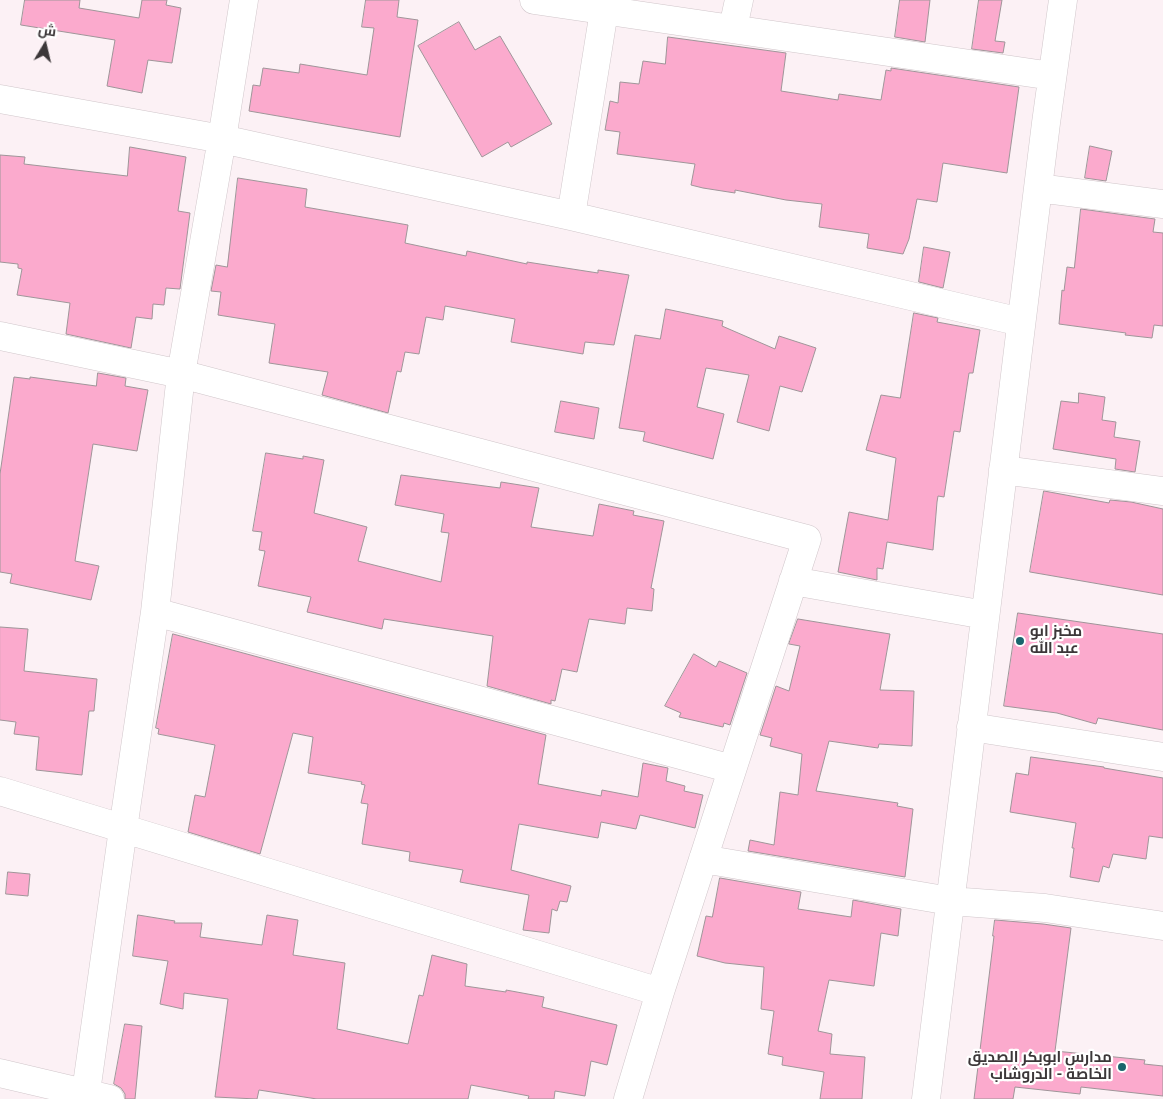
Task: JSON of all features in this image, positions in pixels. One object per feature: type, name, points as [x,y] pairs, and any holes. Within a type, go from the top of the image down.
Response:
[{"type":"street","points":[[0,1072],[94,1097],[123,829],[155,612],[181,374],[244,0]]},
{"type":"street","points":[[534,0],[1052,76]]},
{"type":"street","points":[[733,28],[739,0]]},
{"type":"street","points":[[926,1099],[1038,188],[1063,0]]},
{"type":"street","points":[[571,216],[604,11]]},
{"type":"street","points":[[0,99],[222,139],[571,216],[1022,322]]},
{"type":"street","points":[[1038,188],[1163,204]]},
{"type":"street","points":[[0,336],[181,374],[808,538],[660,992],[628,1099]]},
{"type":"street","points":[[1003,470],[1163,491]]},
{"type":"street","points":[[794,581],[985,615]]},
{"type":"street","points":[[155,612],[732,769]]},
{"type":"street","points":[[972,727],[1163,757]]},
{"type":"street","points":[[0,791],[660,992]]},
{"type":"street","points":[[703,859],[950,901],[1045,908],[1163,926]]},
{"type":"building","points":[[25,0],[80,0],[79,8],[139,18],[142,0],[167,0],[166,5],[181,8],[172,63],[148,60],[142,93],[107,86],[115,40],[21,25]]},
{"type":"building","points":[[366,0],[399,0],[397,17],[418,20],[400,137],[249,111],[253,85],[260,86],[263,68],[299,73],[300,64],[367,75],[374,28],[362,27]]},
{"type":"building","points":[[900,0],[930,0],[925,42],[895,37]]},
{"type":"building","points":[[979,0],[1002,0],[995,41],[1005,42],[1003,53],[972,49]]},
{"type":"building","points":[[459,22],[475,50],[500,36],[552,124],[511,147],[508,142],[482,157],[418,46]]},
{"type":"building","points":[[668,37],[786,53],[781,91],[838,100],[839,94],[881,100],[886,70],[891,71],[891,68],[1019,87],[1007,173],[943,163],[937,202],[917,199],[909,239],[903,254],[867,248],[869,234],[819,227],[822,204],[786,200],[735,190],[735,193],[691,185],[695,164],[617,154],[620,132],[605,130],[610,101],[618,103],[620,82],[639,84],[643,61],[665,64]]},
{"type":"building","points":[[1090,146],[1112,151],[1106,181],[1085,178]]},
{"type":"building","points":[[130,147],[186,157],[178,211],[190,213],[180,289],[166,288],[164,305],[153,304],[152,319],[136,317],[131,348],[66,334],[70,303],[17,295],[22,269],[18,268],[18,264],[0,262],[0,155],[25,157],[24,164],[127,176]]},
{"type":"building","points":[[238,178],[307,189],[305,207],[408,225],[405,243],[466,256],[467,251],[527,264],[527,262],[598,273],[598,270],[629,275],[614,345],[585,342],[583,354],[511,342],[515,319],[445,306],[443,320],[426,317],[419,354],[405,352],[401,372],[397,371],[388,413],[322,395],[328,372],[269,363],[275,324],[218,315],[221,292],[211,291],[216,265],[227,267]]},
{"type":"building","points":[[1081,209],[1155,219],[1153,232],[1163,233],[1163,326],[1154,325],[1152,338],[1059,324],[1062,290],[1064,291],[1067,267],[1074,268]]},
{"type":"building","points":[[924,247],[950,252],[943,288],[919,282]]},
{"type":"building","points":[[666,309],[723,321],[722,326],[775,349],[779,336],[816,348],[802,392],[780,386],[769,431],[737,422],[749,375],[706,368],[697,407],[724,414],[713,459],[643,441],[645,432],[619,428],[635,335],[660,339]]},
{"type":"building","points":[[914,313],[938,318],[937,322],[980,330],[973,373],[969,373],[960,432],[954,431],[944,497],[938,496],[933,550],[887,542],[883,569],[877,568],[877,580],[838,572],[849,512],[888,520],[896,458],[866,450],[881,395],[900,398]]},
{"type":"building","points":[[98,373],[126,378],[125,386],[148,390],[137,451],[93,444],[75,561],[99,566],[91,600],[10,583],[12,574],[0,572],[0,474],[14,377],[30,379],[30,377],[96,386]]},
{"type":"building","points":[[1079,393],[1105,397],[1102,420],[1116,422],[1114,437],[1140,441],[1135,472],[1115,469],[1116,459],[1053,449],[1061,401],[1078,403]]},
{"type":"building","points":[[561,401],[599,408],[594,439],[555,432]]},
{"type":"building","points":[[266,453],[303,459],[303,456],[324,460],[314,513],[367,527],[358,561],[441,582],[449,533],[441,532],[444,514],[395,505],[401,475],[500,488],[501,482],[539,488],[531,527],[593,536],[599,504],[634,511],[633,515],[664,521],[651,588],[654,589],[652,611],[627,608],[625,624],[589,619],[577,672],[562,669],[555,701],[551,700],[551,704],[487,686],[493,636],[384,619],[382,629],[307,612],[311,597],[258,586],[265,551],[259,550],[262,532],[253,531]]},
{"type":"building","points":[[1044,491],[1109,503],[1110,500],[1131,502],[1163,509],[1163,595],[1030,572]]},
{"type":"building","points":[[1018,613],[1163,634],[1163,730],[1098,718],[1096,724],[1057,713],[1004,706]]},
{"type":"building","points":[[798,619],[890,634],[880,690],[914,691],[912,746],[879,744],[878,748],[829,741],[816,791],[898,803],[897,806],[913,809],[905,877],[748,851],[750,840],[774,845],[780,792],[798,795],[802,754],[770,746],[772,738],[760,735],[776,686],[789,691],[800,646],[789,644]]},
{"type":"building","points":[[0,627],[28,629],[24,671],[97,679],[94,711],[89,711],[82,775],[36,770],[39,737],[14,734],[16,722],[0,720]]},
{"type":"building","points":[[173,634],[546,735],[538,784],[601,796],[602,790],[638,797],[643,763],[668,768],[666,781],[685,786],[684,791],[703,795],[695,828],[640,815],[636,829],[601,822],[598,838],[519,824],[511,870],[571,886],[567,902],[560,901],[557,911],[552,909],[549,933],[523,930],[529,895],[460,882],[463,870],[409,861],[410,852],[362,844],[368,804],[361,803],[365,785],[361,784],[362,782],[308,773],[313,737],[293,733],[260,854],[188,832],[195,795],[205,797],[215,745],[158,734],[159,729],[156,728]]},
{"type":"building","points":[[694,654],[716,667],[719,661],[747,673],[730,725],[724,723],[723,727],[679,717],[681,713],[665,706]]},
{"type":"building","points":[[1031,757],[1104,767],[1163,778],[1163,838],[1149,836],[1146,859],[1113,854],[1109,868],[1103,866],[1099,882],[1070,877],[1076,823],[1010,812],[1016,773],[1028,775]]},
{"type":"building","points":[[8,872],[30,874],[28,896],[6,894]]},
{"type":"building","points":[[720,878],[801,892],[798,909],[851,917],[853,900],[901,909],[898,936],[881,933],[874,986],[829,980],[818,1031],[832,1034],[830,1054],[865,1057],[862,1099],[820,1099],[824,1072],[782,1065],[783,1057],[768,1054],[774,1011],[761,1009],[764,967],[725,963],[697,956],[706,916],[712,917]]},
{"type":"building","points":[[138,915],[175,921],[174,923],[202,923],[200,937],[262,945],[267,915],[298,920],[293,955],[345,963],[337,1029],[408,1044],[419,995],[423,996],[432,955],[467,964],[465,986],[506,992],[506,990],[544,997],[542,1007],[617,1025],[607,1065],[591,1061],[585,1096],[555,1091],[554,1099],[528,1099],[529,1096],[471,1085],[468,1099],[317,1099],[259,1090],[257,1099],[215,1097],[228,999],[184,993],[183,1009],[160,1004],[168,961],[133,956]]},
{"type":"building","points":[[995,920],[1071,928],[1055,1051],[1145,1060],[1144,1064],[1163,1066],[1163,1096],[1081,1087],[1080,1094],[1015,1087],[1013,1099],[974,1099]]},
{"type":"building","points":[[125,1024],[142,1026],[135,1099],[125,1099],[125,1094],[121,1088],[114,1084]]},
{"type":"place","name":"مخبز ابو عبد الله","points":[[1020,641]]},
{"type":"place","name":"مدارس ابوبكر الصديق الخاصة - الدروشاب","points":[[1122,1067]]}]
